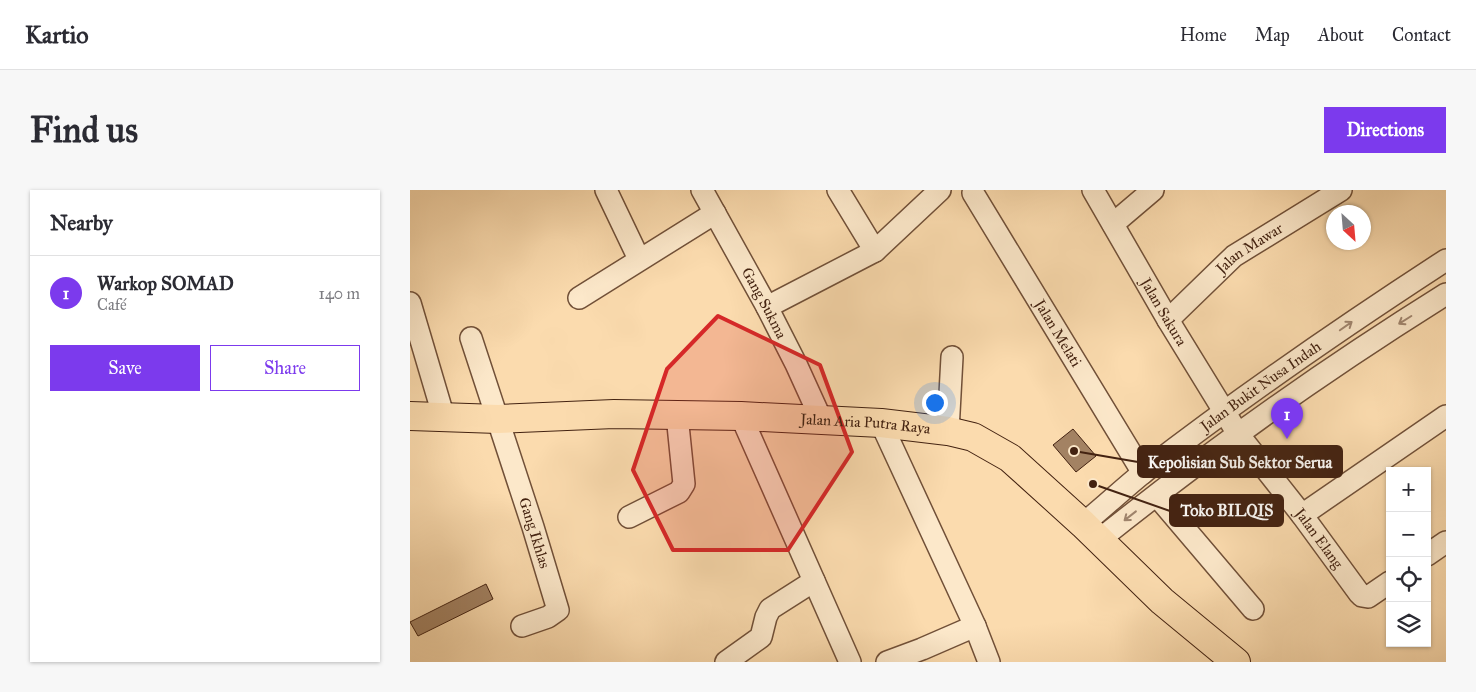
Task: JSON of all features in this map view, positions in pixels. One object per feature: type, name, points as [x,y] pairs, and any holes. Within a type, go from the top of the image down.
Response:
[{"type":"main road","name":"Jalan Aria Putra Raya","points":[[410,416],[498,419],[614,414],[741,416],[881,423],[948,431],[973,437],[1010,458],[1091,532],[1162,601],[1236,662]]},
{"type":"street","points":[[606,190],[639,259]]},
{"type":"street","name":"Gang Sukma","points":[[702,190],[768,307],[821,419]]},
{"type":"street","points":[[838,190],[875,251]]},
{"type":"street","points":[[768,307],[875,251],[940,190]]},
{"type":"street","name":"Jalan Sakura","points":[[1092,190],[1114,224],[1168,320],[1238,434]]},
{"type":"street","points":[[1114,224],[1153,190]]},
{"type":"street","name":"Jalan Melati","points":[[972,193],[1143,473]]},
{"type":"street","name":"Jalan Mawar","points":[[1168,320],[1234,256],[1331,193]]},
{"type":"street","points":[[579,298],[639,259],[715,214]]},
{"type":"street","name":"Jalan Bukit Nusa Indah","points":[[1091,532],[1143,473],[1364,313],[1446,260]]},
{"type":"street","name":"Jalan Bukit Nusa Indah","points":[[1091,532],[1157,496],[1238,434],[1366,344],[1446,294]]},
{"type":"street","points":[[410,303],[444,418]]},
{"type":"street","points":[[471,338],[498,419]]},
{"type":"street","points":[[948,431],[952,357]]},
{"type":"street","points":[[629,517],[679,492],[684,484],[678,415]]},
{"type":"street","points":[[741,416],[850,662]]},
{"type":"street","points":[[1302,515],[1446,416]]},
{"type":"street","name":"Gang Ikhlas","points":[[498,419],[558,610],[548,617],[522,626]]},
{"type":"street","points":[[881,423],[989,662]]},
{"type":"street","name":"Jalan Elang","points":[[1238,434],[1302,515],[1362,596],[1368,597],[1386,585]]},
{"type":"street","points":[[1157,496],[1253,609]]},
{"type":"street","points":[[1431,552],[1446,542]]},
{"type":"street","points":[[726,662],[761,637],[770,609],[814,580]]},
{"type":"street","points":[[887,662],[924,656],[974,626]]},
{"type":"highlighted area","points":[[718,316],[820,365],[852,452],[788,550],[673,550],[633,470],[667,369]]},
{"type":"building","points":[[1073,429],[1096,456],[1076,472],[1053,445]]},
{"type":"building","points":[[486,584],[493,599],[418,636],[410,622]]},
{"type":"place","name":"Warkop SOMAD","points":[[1287,439]]},
{"type":"place","name":"Kepolisian Sub Sektor Serua","points":[[1074,451]]},
{"type":"place","name":"Toko BILQIS","points":[[1093,484]]}]
